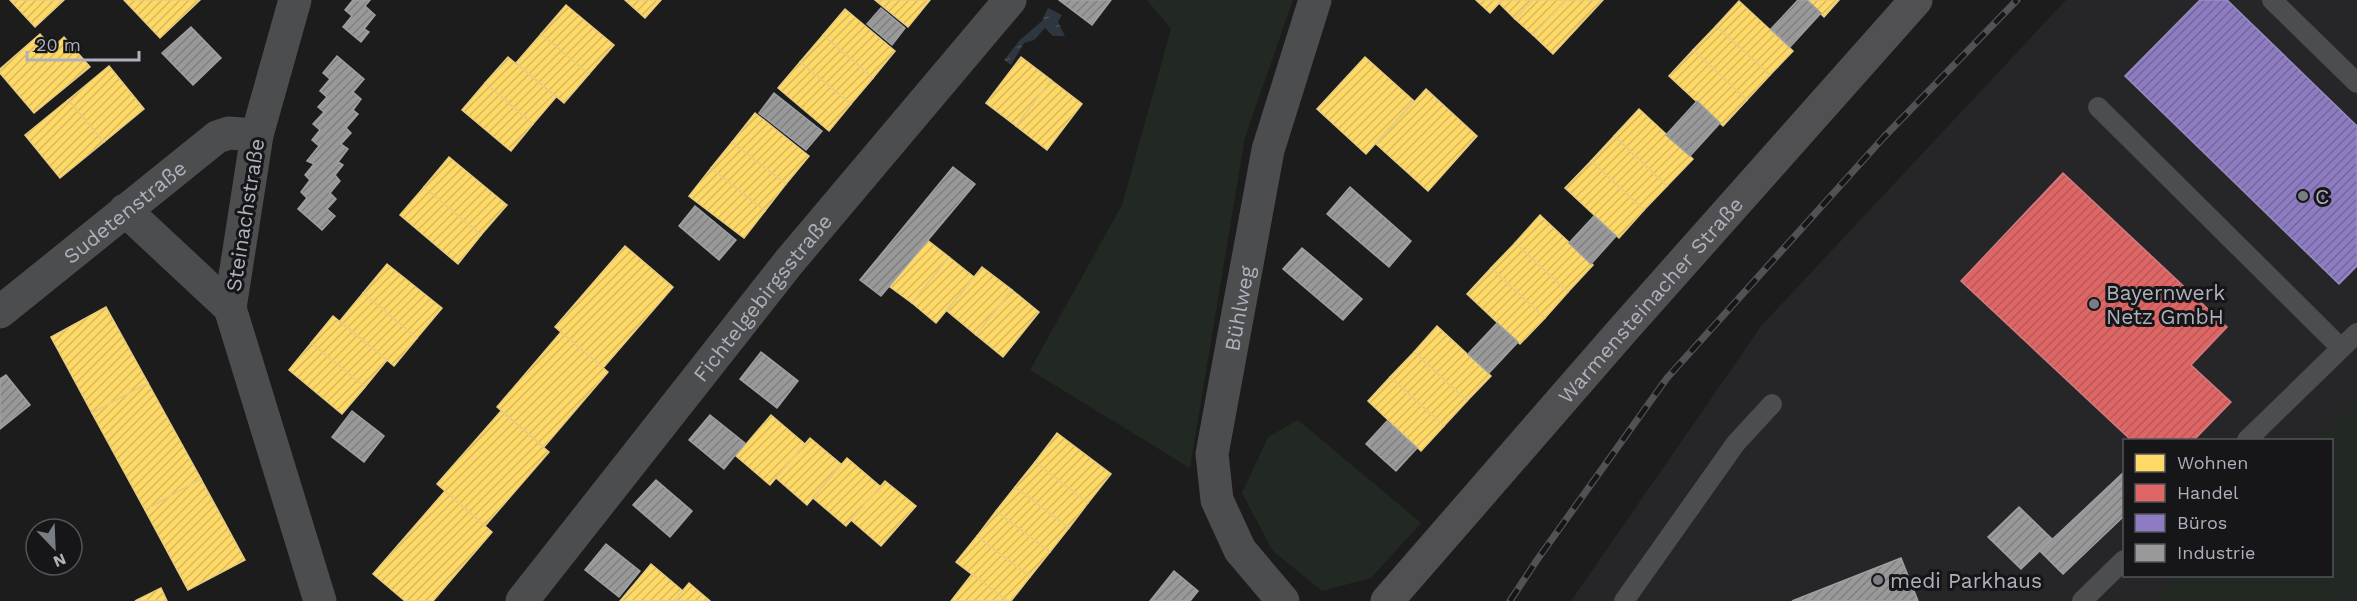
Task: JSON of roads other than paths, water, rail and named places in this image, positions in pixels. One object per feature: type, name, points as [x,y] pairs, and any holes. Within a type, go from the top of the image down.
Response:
[{"type":"street","name":"Steinachstraße","points":[[295,0],[257,135],[230,308],[320,601]]},
{"type":"street","name":"Fichtelgebirgsstraße","points":[[522,601],[789,262],[1010,0]]},
{"type":"street","name":"Bühlweg","points":[[1284,601],[1240,550],[1217,500],[1212,454],[1268,150],[1315,0]]},
{"type":"street","name":"Warmensteinacher Straße","points":[[1387,601],[1621,332],[1916,0]]},
{"type":"street","name":"Sudetenstraße","points":[[0,312],[217,137],[229,133],[257,135]]},
{"type":"street","points":[[125,210],[230,308]]},
{"type":"lane","points":[[2272,0],[2357,83]]},
{"type":"lane","points":[[2098,107],[2341,348]]},
{"type":"lane","points":[[2249,439],[2357,333]]},
{"type":"lane","points":[[1624,601],[1736,443],[1772,404]]},
{"type":"lane","points":[[2082,601],[2123,561]]},
{"type":"water","points":[[1048,8],[1062,15],[1058,22],[1065,36],[1053,36],[1045,28],[1034,40],[1024,43],[1011,65],[1004,60],[1020,40],[1042,21]]},
{"type":"railway","points":[[1510,601],[1667,378],[1884,137],[2017,0]]},
{"type":"place","name":"C","points":[[2303,196]]},
{"type":"place","name":"Bayernwerk Netz GmbH","points":[[2094,304]]},
{"type":"place","name":"medi Parkhaus","points":[[1878,580]]}]
